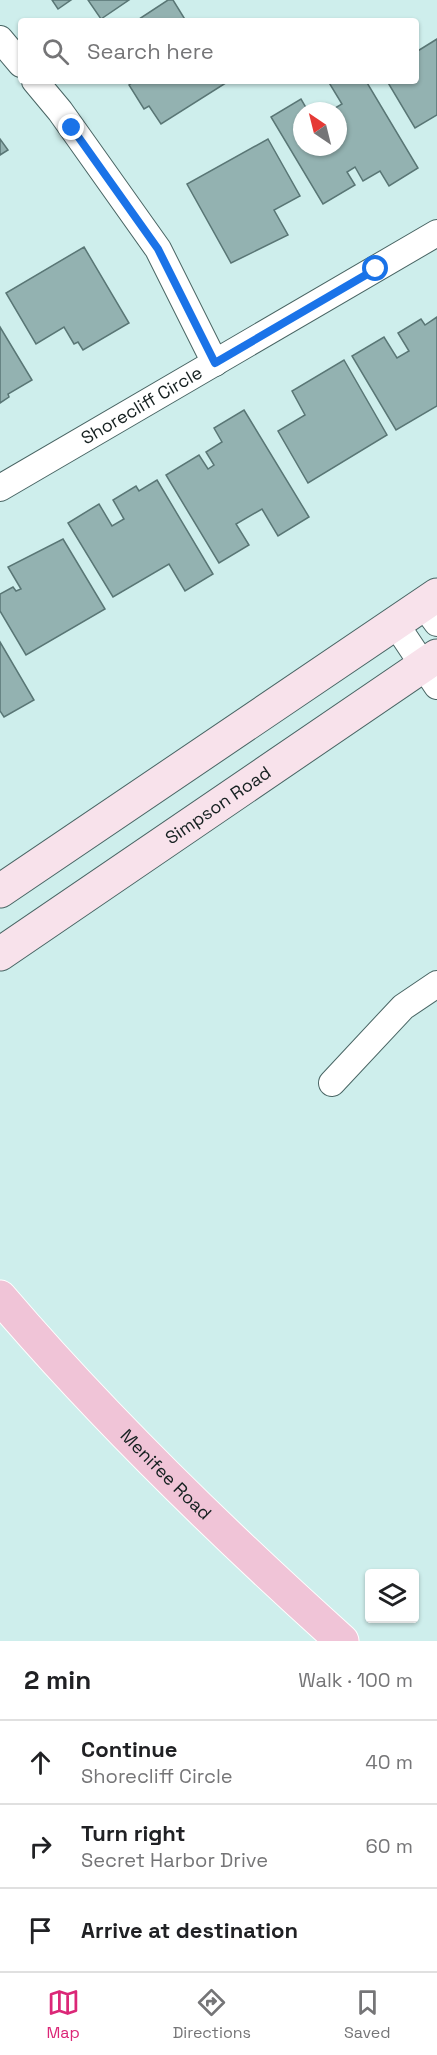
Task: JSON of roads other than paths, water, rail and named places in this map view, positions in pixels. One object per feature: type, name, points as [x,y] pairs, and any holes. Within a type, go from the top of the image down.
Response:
[{"type":"main road","points":[[0,891],[395,623],[432,607]]},
{"type":"main road","name":"Simpson Road","points":[[0,954],[432,669]]},
{"type":"main road","name":"Menifee Road","points":[[0,1297],[50,1356],[184,1492],[260,1567],[342,1641]]},
{"type":"street","points":[[0,39],[18,60]]},
{"type":"street","points":[[38,84],[60,111],[158,249],[215,363]]},
{"type":"street","name":"Shorecliff Circle","points":[[0,488],[437,233]]},
{"type":"street","points":[[395,623],[432,669]]},
{"type":"street","points":[[332,1083],[404,1007],[437,984]]}]
